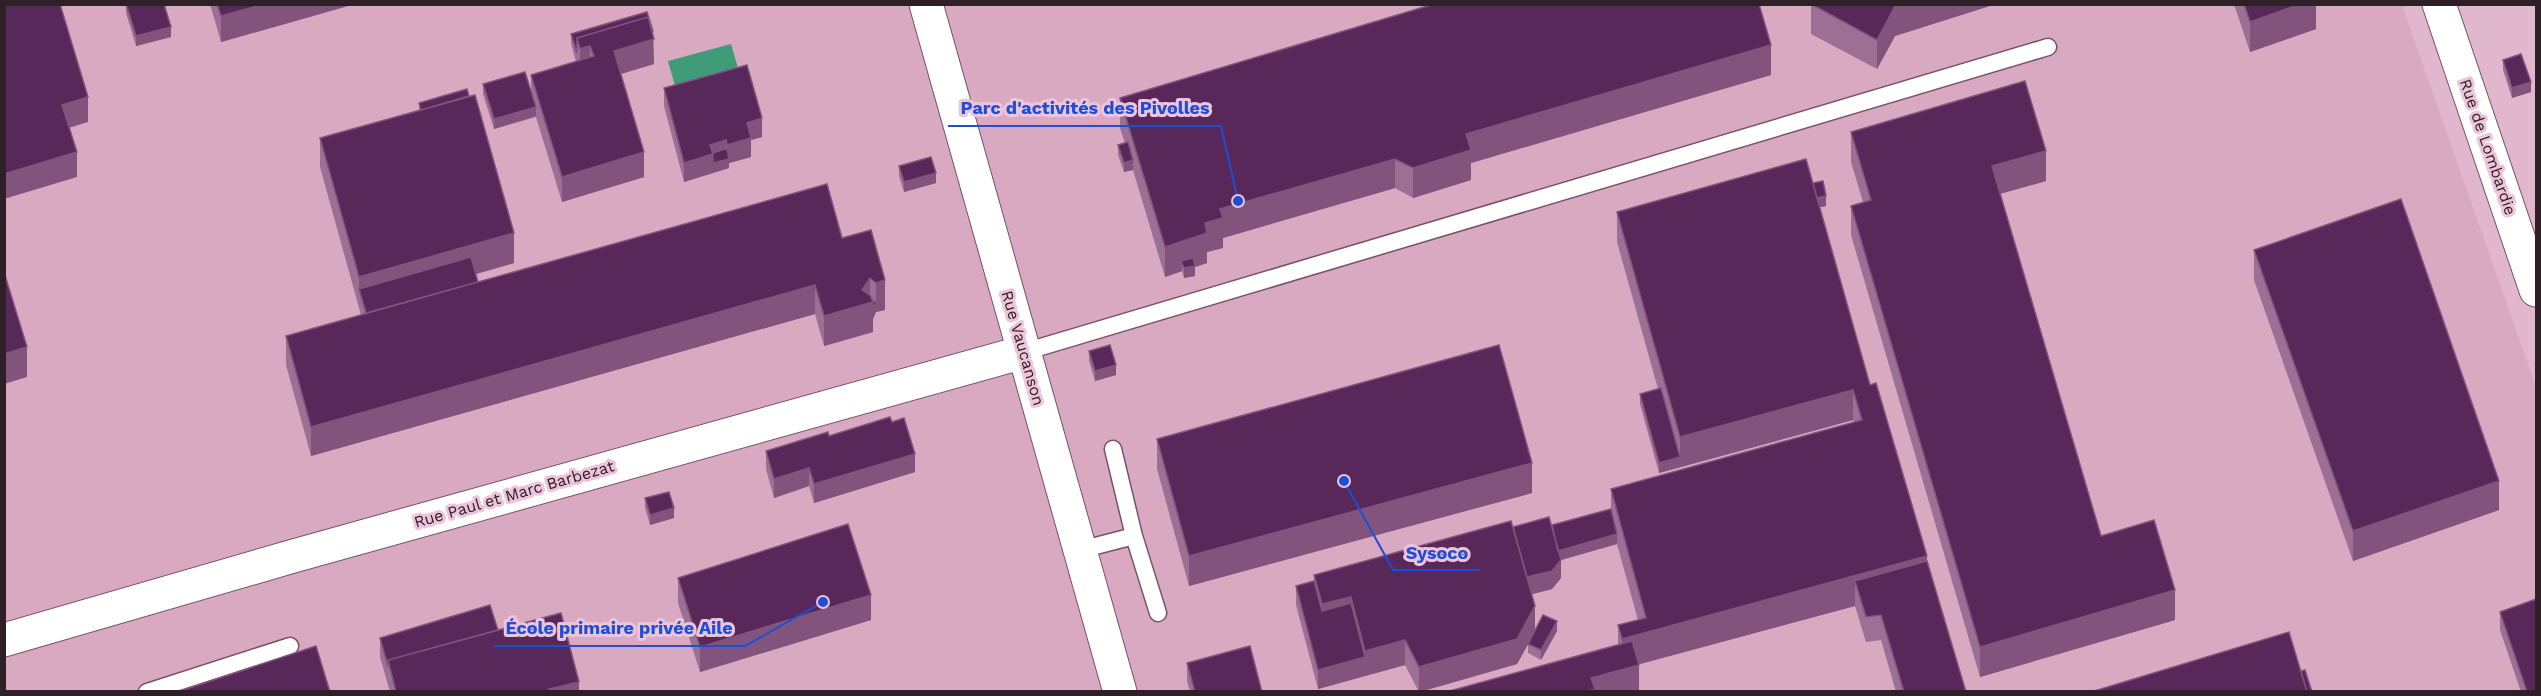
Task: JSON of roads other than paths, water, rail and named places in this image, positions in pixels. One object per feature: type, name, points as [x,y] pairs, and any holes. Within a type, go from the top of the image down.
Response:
[{"type":"street","name":"Rue Vaucanson","points":[[926,4],[1120,692]]},
{"type":"street","name":"Rue de Lombardie","points":[[2439,4],[2536,290]]},
{"type":"street","name":"Rue Paul et Marc Barbezat","points":[[4,640],[290,556],[1024,352]]},
{"type":"lane","points":[[1024,352],[2048,47]]},
{"type":"lane","points":[[1113,449],[1134,536],[1158,613]]},
{"type":"lane","points":[[1080,550],[1134,536]]},
{"type":"lane","points":[[147,692],[290,646]]},
{"type":"place","name":"Parc d'activités des Pivolles","points":[[1238,201]]},
{"type":"place","name":"Sysoco","points":[[1344,481]]},
{"type":"place","name":"École primaire privée Aile","points":[[823,602]]}]
